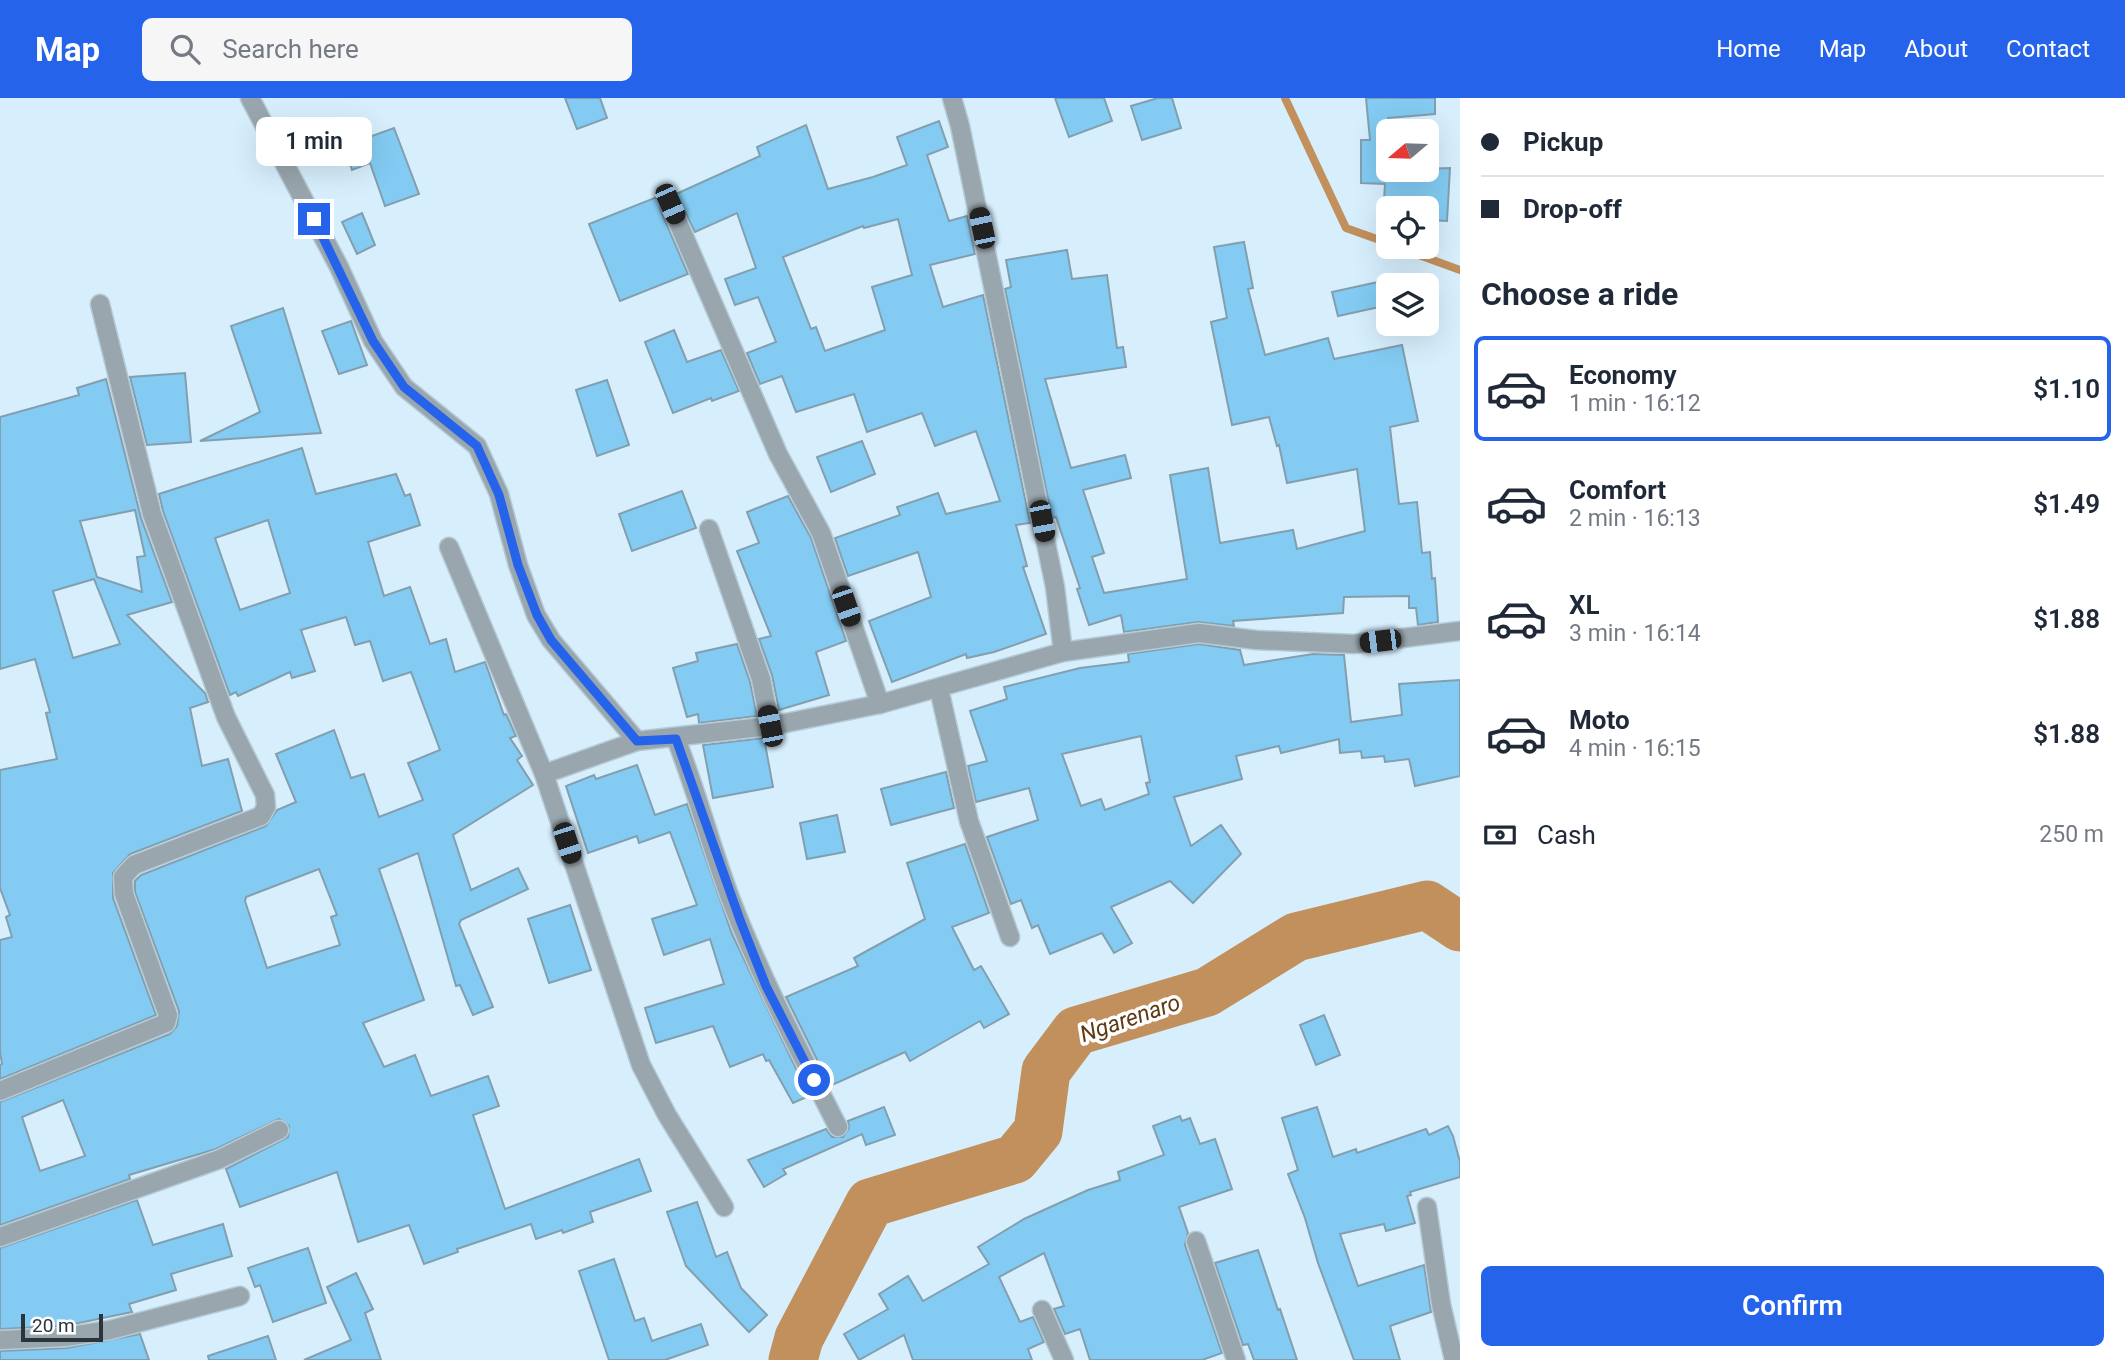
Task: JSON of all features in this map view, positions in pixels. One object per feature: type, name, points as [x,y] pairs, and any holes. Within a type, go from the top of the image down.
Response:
[{"type":"street","points":[[250,98],[381,353],[404,387],[477,446],[499,495],[518,565],[537,615],[551,640],[637,741]]},
{"type":"street","points":[[951,98],[963,139],[1055,587],[1063,652]]},
{"type":"street","points":[[670,204],[778,454],[821,533],[880,704]]},
{"type":"street","points":[[0,1091],[166,1023],[168,1015],[124,894],[123,877],[134,865],[261,816],[266,807],[265,795],[226,717],[152,514],[100,304]]},
{"type":"street","points":[[709,529],[761,679],[770,726]]},
{"type":"street","points":[[449,547],[544,774],[641,1065],[667,1115],[724,1207]]},
{"type":"street","points":[[544,774],[637,741],[676,739],[770,726],[880,704],[1063,652],[1199,633],[1256,640],[1354,645],[1460,631]]},
{"type":"street","points":[[939,689],[969,821],[1010,937]]},
{"type":"street","points":[[676,739],[731,899],[766,986],[838,1127]]},
{"type":"street","points":[[0,1237],[220,1159],[279,1130]]},
{"type":"street","points":[[1427,1208],[1441,1304],[1454,1360]]},
{"type":"street","points":[[1196,1241],[1236,1360]]},
{"type":"street","points":[[0,1340],[65,1337],[110,1330],[240,1296]]},
{"type":"street","points":[[1042,1310],[1064,1360]]},
{"type":"building","points":[[565,98],[600,98],[607,118],[577,129]]},
{"type":"building","points":[[1055,98],[1104,98],[1112,121],[1069,137]]},
{"type":"building","points":[[1158,98],[1172,98],[1181,128],[1142,140],[1131,106]]},
{"type":"building","points":[[1366,98],[1435,98],[1435,114],[1376,119],[1376,182],[1439,182],[1439,168],[1450,168],[1447,221],[1439,221],[1439,196],[1384,196],[1385,184],[1361,183],[1361,140],[1370,140]]},
{"type":"building","points":[[939,121],[948,147],[927,155],[949,221],[967,216],[975,254],[930,265],[943,307],[983,295],[1030,523],[1016,525],[1027,566],[1023,567],[1046,634],[994,652],[967,658],[966,654],[892,682],[869,621],[931,597],[918,552],[848,576],[835,538],[900,515],[897,507],[938,493],[946,514],[1000,501],[976,431],[935,446],[922,413],[867,432],[854,394],[796,412],[782,376],[760,384],[747,353],[776,342],[758,297],[735,305],[725,279],[756,268],[737,213],[695,232],[676,194],[760,156],[757,147],[806,125],[828,189],[907,165],[897,137]],"holes":[[[898,219],[912,275],[872,287],[885,330],[825,351],[816,327],[811,329],[783,257],[863,226],[864,228]]]},
{"type":"building","points":[[394,128],[419,194],[385,206],[370,163],[352,170],[344,146]]},
{"type":"building","points":[[662,195],[660,209],[688,274],[620,301],[589,224]]},
{"type":"building","points":[[362,213],[375,245],[357,254],[342,222]]},
{"type":"building","points":[[1244,242],[1253,288],[1248,289],[1265,355],[1328,338],[1334,359],[1402,345],[1418,421],[1390,427],[1399,504],[1417,502],[1422,553],[1430,552],[1432,579],[1435,578],[1438,622],[1418,625],[1416,608],[1409,608],[1409,596],[1344,597],[1343,613],[1233,621],[1234,626],[1198,622],[1124,632],[1121,615],[1089,625],[1077,589],[1080,588],[1056,517],[1052,518],[1005,289],[1011,287],[1006,260],[1067,250],[1072,279],[1107,275],[1117,348],[1123,347],[1126,367],[1045,379],[1071,468],[1125,455],[1131,478],[1083,490],[1104,553],[1092,557],[1104,593],[1187,579],[1170,475],[1208,468],[1220,543],[1293,530],[1297,549],[1365,531],[1357,469],[1287,483],[1279,445],[1277,446],[1269,417],[1232,425],[1211,322],[1227,318],[1214,247]]},
{"type":"building","points":[[1376,282],[1376,308],[1338,316],[1332,292]]},
{"type":"building","points":[[283,308],[321,433],[200,441],[260,412],[231,326]]},
{"type":"building","points":[[351,321],[367,365],[339,374],[322,331]]},
{"type":"building","points":[[674,330],[687,362],[721,350],[739,391],[712,401],[711,398],[673,413],[645,342]]},
{"type":"building","points":[[185,373],[191,442],[147,445],[130,377]]},
{"type":"building","points":[[106,379],[141,518],[172,602],[127,615],[205,693],[208,702],[190,708],[202,766],[228,759],[242,811],[130,854],[113,873],[113,898],[156,1015],[0,1079],[0,940],[12,937],[6,917],[10,915],[0,888],[0,770],[57,759],[46,713],[50,712],[35,659],[0,669],[0,417],[79,395],[77,388]],"holes":[[[135,510],[145,556],[137,557],[142,592],[97,577],[80,521]],[[94,579],[120,644],[73,658],[53,591]]]},
{"type":"building","points":[[607,380],[629,445],[597,456],[576,390]]},
{"type":"building","points":[[862,441],[875,474],[831,492],[817,457]]},
{"type":"building","points":[[302,448],[316,494],[396,474],[405,496],[410,494],[420,525],[368,542],[384,596],[410,587],[430,644],[446,639],[455,672],[485,662],[504,715],[506,714],[516,736],[510,738],[522,756],[517,760],[533,785],[453,835],[471,890],[518,868],[528,889],[461,920],[459,924],[493,1007],[473,1015],[460,985],[456,986],[418,853],[379,869],[424,1000],[363,1023],[384,1067],[415,1055],[431,1096],[488,1076],[499,1106],[473,1115],[505,1209],[639,1159],[651,1191],[590,1212],[593,1222],[563,1233],[562,1230],[536,1239],[531,1224],[457,1249],[458,1252],[424,1264],[409,1225],[358,1242],[337,1172],[240,1207],[226,1169],[288,1137],[289,1126],[279,1119],[216,1149],[129,1175],[130,1179],[0,1225],[0,1102],[170,1034],[177,1026],[179,1011],[135,892],[135,881],[141,875],[266,826],[277,810],[296,802],[276,754],[334,730],[351,778],[364,774],[379,817],[423,800],[408,763],[440,750],[411,672],[383,681],[370,641],[355,645],[346,617],[301,630],[315,671],[292,678],[290,672],[238,696],[236,692],[230,695],[159,494]],"holes":[[[268,520],[290,593],[240,610],[215,538]],[[319,869],[337,915],[331,917],[340,945],[267,968],[246,897]],[[63,1100],[85,1156],[40,1171],[22,1117]]]},
{"type":"building","points":[[682,491],[696,528],[632,551],[619,514]]},
{"type":"building","points":[[788,496],[811,538],[846,641],[816,652],[829,695],[779,710],[772,675],[759,639],[771,636],[737,551],[759,543],[747,512]]},
{"type":"building","points":[[737,644],[750,682],[757,716],[699,723],[698,714],[687,717],[673,668],[698,661],[696,653]]},
{"type":"building","points":[[1199,644],[1240,650],[1244,665],[1313,654],[1344,655],[1351,722],[1402,715],[1399,684],[1460,680],[1460,776],[1415,786],[1409,759],[1385,762],[1384,756],[1362,758],[1361,751],[1340,753],[1339,739],[1281,753],[1279,746],[1236,756],[1242,779],[1174,797],[1191,846],[1221,825],[1241,854],[1193,903],[1170,881],[1111,907],[1132,943],[1114,953],[1102,933],[1050,954],[1038,925],[1032,928],[1021,900],[1011,904],[987,837],[1038,820],[1029,788],[976,802],[968,766],[987,761],[970,711],[1007,699],[1004,687],[1080,668],[1129,662],[1128,654]],"holes":[[[1141,736],[1150,782],[1146,783],[1149,794],[1105,810],[1101,799],[1081,806],[1062,754]]]},
{"type":"building","points":[[764,738],[773,787],[713,798],[703,745]]},
{"type":"building","points":[[637,765],[655,815],[687,804],[732,934],[809,1096],[793,1103],[763,1054],[730,1067],[713,1026],[656,1043],[645,1008],[724,984],[710,939],[664,955],[652,919],[697,905],[670,832],[639,843],[637,836],[588,853],[566,786],[594,775],[596,779]]},
{"type":"building","points":[[946,772],[954,808],[891,825],[881,789]]},
{"type":"building","points":[[837,815],[845,852],[807,859],[800,823]]},
{"type":"building","points":[[965,844],[989,913],[952,927],[974,970],[981,966],[1009,1014],[984,1028],[980,1021],[910,1061],[905,1052],[830,1086],[786,997],[858,966],[854,958],[925,919],[907,863]]},
{"type":"building","points":[[570,905],[591,970],[549,983],[528,919]]},
{"type":"building","points":[[1324,1015],[1340,1055],[1316,1065],[1300,1025]]},
{"type":"building","points":[[884,1107],[895,1135],[866,1145],[862,1134],[783,1169],[786,1174],[764,1187],[748,1160],[826,1129],[832,1137],[843,1137],[849,1128],[848,1121]]},
{"type":"building","points":[[1317,1107],[1333,1157],[1356,1149],[1357,1153],[1426,1129],[1429,1135],[1448,1126],[1453,1136],[1460,1162],[1460,1177],[1410,1192],[1411,1195],[1407,1196],[1415,1223],[1386,1231],[1384,1224],[1340,1234],[1358,1286],[1424,1265],[1431,1312],[1390,1326],[1400,1360],[1354,1360],[1288,1174],[1298,1170],[1282,1118]]},
{"type":"building","points":[[1180,1116],[1182,1121],[1190,1118],[1200,1144],[1215,1139],[1232,1189],[1179,1207],[1188,1233],[1185,1245],[1222,1353],[1202,1360],[1090,1360],[1080,1329],[1065,1334],[1054,1309],[1064,1306],[1044,1253],[999,1277],[1020,1322],[1033,1317],[1044,1342],[1028,1349],[1032,1360],[913,1360],[904,1335],[859,1360],[844,1334],[888,1309],[879,1294],[908,1276],[923,1301],[989,1264],[978,1247],[1024,1219],[1088,1190],[1120,1180],[1118,1172],[1164,1155],[1153,1126]]},
{"type":"building","points":[[137,1200],[153,1245],[223,1224],[232,1256],[171,1274],[176,1290],[129,1304],[132,1312],[64,1326],[0,1329],[0,1248]]},
{"type":"building","points":[[697,1202],[716,1257],[727,1252],[741,1288],[767,1315],[749,1332],[686,1266],[667,1212]]},
{"type":"building","points":[[308,1248],[326,1303],[273,1322],[260,1285],[255,1287],[248,1268]]},
{"type":"building","points":[[1258,1250],[1297,1360],[1254,1360],[1248,1344],[1243,1345],[1215,1263]]},
{"type":"building","points":[[614,1259],[635,1321],[644,1318],[652,1341],[701,1324],[708,1345],[665,1360],[609,1360],[579,1271]]},
{"type":"building","points":[[356,1273],[373,1309],[365,1313],[381,1360],[304,1360],[351,1340],[327,1287]]},
{"type":"building","points":[[140,1334],[149,1360],[0,1360],[0,1351],[67,1348]]},
{"type":"building","points":[[268,1336],[276,1360],[209,1360],[208,1356]]},
{"type":"waterway","points":[[1285,98],[1346,228],[1376,239]]},
{"type":"waterway","points":[[1430,259],[1460,270]]},
{"type":"waterway","name":"Ngarenaro","points":[[793,1360],[799,1338],[870,1203],[1015,1159],[1038,1131],[1046,1071],[1076,1031],[1207,992],[1296,937],[1427,905],[1460,927]]},
{"type":"route","points":[[314,219],[373,341],[404,387],[477,446],[499,495],[518,565],[537,615],[551,640],[637,741],[676,739],[731,899],[766,986],[814,1080]]}]
